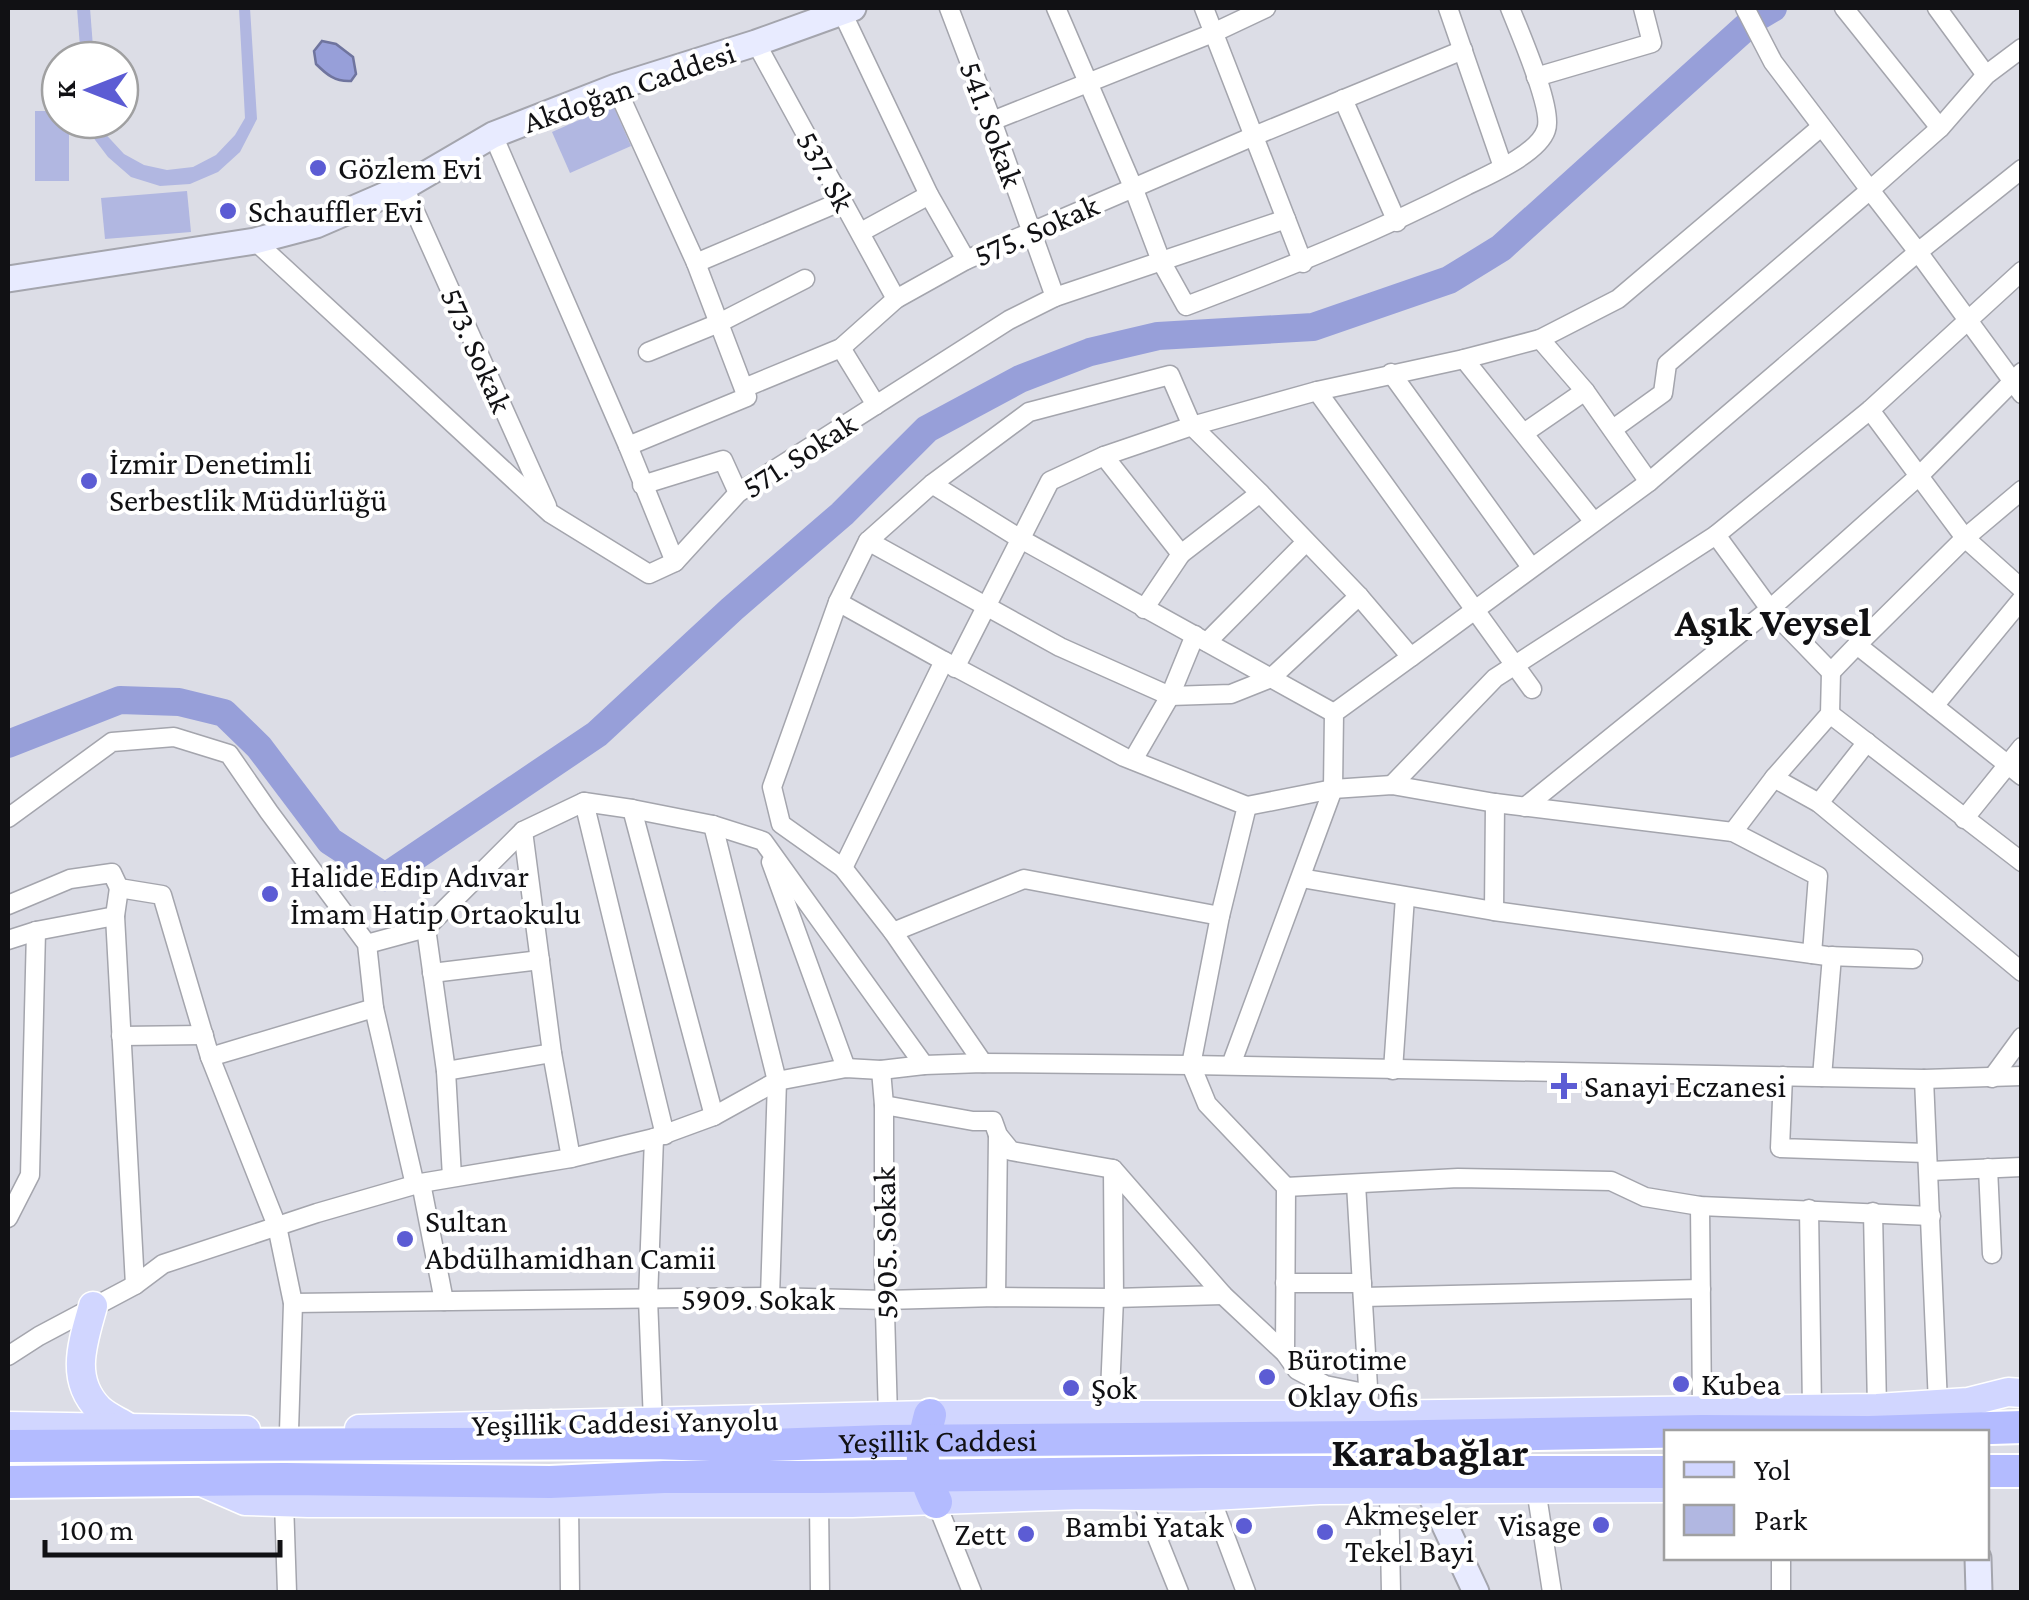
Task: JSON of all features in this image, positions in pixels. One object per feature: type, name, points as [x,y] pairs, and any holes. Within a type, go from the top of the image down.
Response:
[{"type":"highway","name":"Yeşillik Caddesi","points":[[1726,1430],[1938,1422],[1974,1430]]},
{"type":"highway","name":"Yeşillik Caddesi","points":[[9,1441],[739,1446],[819,1430],[927,1428],[1372,1437],[1664,1432]]},
{"type":"highway","points":[[927,1428],[930,1488]]},
{"type":"highway","name":"Yeşillik Caddesi","points":[[1989,1430],[2022,1428]]},
{"type":"highway","points":[[819,1430],[820,1490]]},
{"type":"highway","points":[[1989,1471],[2022,1470]]},
{"type":"highway","name":"Yeşillik Caddesi","points":[[10,1482],[550,1482],[664,1476],[820,1490],[930,1488],[1201,1472],[1664,1472]]},
{"type":"main road","name":"Akdoğan Caddesi","points":[[8,279],[255,241],[316,225],[404,187],[493,135],[616,86],[847,10]]},
{"type":"main road","points":[[94,1306],[81,1348],[82,1385],[100,1410],[128,1427]]},
{"type":"main road","points":[[1938,1422],[1968,1402],[2015,1393]]},
{"type":"main road","points":[[1979,1430],[1990,1408],[2015,1393]]},
{"type":"main road","name":"Yeşillik Caddesi Yanyolu","points":[[9,1441],[128,1427],[289,1430],[653,1422],[819,1430],[888,1416],[927,1428],[1369,1404],[1812,1409],[1871,1424]]},
{"type":"main road","points":[[198,1480],[245,1501],[284,1502],[568,1504],[820,1490]]},
{"type":"main road","points":[[1989,1482],[2022,1481]]},
{"type":"main road","points":[[930,1488],[1210,1496],[1254,1492],[1664,1488]]},
{"type":"main road","points":[[1429,1491],[1476,1592]]},
{"type":"main road","points":[[1978,1560],[1978,1592]]},
{"type":"street","name":"541. Sokak","points":[[949,8],[1054,297]]},
{"type":"street","points":[[1056,8],[1161,261],[1186,306],[1398,222],[1503,168],[1536,145],[1549,118],[1510,8]]},
{"type":"street","points":[[1204,8],[1302,262]]},
{"type":"street","points":[[992,120],[1213,34],[1266,8]]},
{"type":"street","points":[[1448,8],[1503,168]]},
{"type":"street","points":[[1536,76],[1652,43],[1642,8]]},
{"type":"street","points":[[1525,807],[1770,608],[2018,382],[1772,62],[1745,8]]},
{"type":"street","points":[[1844,8],[1940,128]]},
{"type":"street","points":[[1936,8],[1986,75]]},
{"type":"street","points":[[847,10],[929,195],[966,260]]},
{"type":"street","name":"537. Sk","points":[[756,43],[896,299]]},
{"type":"street","points":[[1613,429],[1663,393],[1667,364],[1940,128],[1986,75],[2022,48]]},
{"type":"street","name":"575. Sokak","points":[[628,446],[841,348],[896,299],[966,260],[1463,50]]},
{"type":"street","points":[[616,86],[696,262],[746,393]]},
{"type":"street","points":[[1343,99],[1398,222]]},
{"type":"street","points":[[843,868],[1050,481],[1104,456],[1192,426],[1540,339],[1618,300],[1822,127]]},
{"type":"street","points":[[255,241],[550,513],[650,574],[675,562],[493,135]]},
{"type":"street","points":[[1334,713],[1649,482],[1918,252],[2022,170]]},
{"type":"street","name":"573. Sokak","points":[[404,187],[550,513]]},
{"type":"street","points":[[861,232],[929,195]]},
{"type":"street","points":[[696,262],[842,202]]},
{"type":"street","name":"571. Sokak","points":[[675,562],[738,493],[1009,320],[1054,297],[1286,219]]},
{"type":"street","points":[[1392,785],[1496,678],[1716,535],[1870,410],[2022,271]]},
{"type":"street","points":[[648,352],[719,323],[805,278]]},
{"type":"street","points":[[1540,339],[1585,391],[1649,482]]},
{"type":"street","points":[[841,348],[876,404]]},
{"type":"street","points":[[1464,359],[1594,522]]},
{"type":"street","points":[[983,1064],[893,932],[843,868],[781,824],[772,787],[838,602],[868,541],[932,484],[1028,412],[1172,367],[1192,426],[1360,596],[1411,658]]},
{"type":"street","points":[[1392,373],[1531,567]]},
{"type":"street","points":[[1524,434],[1585,391]]},
{"type":"street","points":[[1317,392],[1532,689]]},
{"type":"street","points":[[1870,410],[1965,538],[2022,589]]},
{"type":"street","points":[[1104,456],[1180,554]]},
{"type":"street","points":[[642,485],[722,460],[738,493]]},
{"type":"street","points":[[932,484],[1144,610],[1334,713]]},
{"type":"street","points":[[1733,832],[1830,714],[1831,672],[1965,538],[2022,490]]},
{"type":"street","points":[[1144,610],[1180,554],[1260,493]]},
{"type":"street","points":[[1716,535],[1770,608],[1831,672]]},
{"type":"street","points":[[868,541],[1060,647],[1170,696],[1231,694],[1271,678],[1360,596]]},
{"type":"street","points":[[1132,760],[1201,639],[1306,542]]},
{"type":"street","points":[[1934,706],[2022,600]]},
{"type":"street","points":[[838,602],[1132,760],[1248,806],[1333,789],[1392,785],[1495,803],[1733,832],[1818,876],[1812,954]]},
{"type":"street","points":[[1857,645],[2014,770]]},
{"type":"street","points":[[1231,1066],[1333,789],[1334,713]]},
{"type":"street","points":[[1830,714],[2022,862]]},
{"type":"street","points":[[8,818],[112,742],[174,738],[228,754],[366,944],[374,1008],[444,1302]]},
{"type":"street","points":[[1819,804],[1867,742]]},
{"type":"street","points":[[1964,819],[2014,770],[2022,746]]},
{"type":"street","points":[[1774,778],[1819,804],[2022,972]]},
{"type":"street","points":[[584,802],[659,1136],[648,1299],[653,1422]]},
{"type":"street","points":[[366,944],[426,928],[523,831],[584,802],[714,825],[763,842],[924,1065]]},
{"type":"street","points":[[1494,912],[1495,803]]},
{"type":"street","points":[[1248,806],[1220,916],[1191,1065],[1207,1104],[1286,1188],[1285,1353]]},
{"type":"street","points":[[632,809],[714,1116]]},
{"type":"street","points":[[714,825],[776,1081],[770,1297]]},
{"type":"street","points":[[523,831],[552,1053],[571,1158]]},
{"type":"street","points":[[763,842],[846,1068]]},
{"type":"street","points":[[8,905],[70,879],[112,873],[120,888],[115,916],[135,1285]]},
{"type":"street","points":[[1301,878],[1494,912],[1812,954],[1914,959]]},
{"type":"street","points":[[893,932],[1024,879],[1220,916]]},
{"type":"street","points":[[120,888],[162,895],[210,1057],[277,1226],[293,1303],[289,1430]]},
{"type":"street","points":[[1393,1070],[1405,897]]},
{"type":"street","points":[[8,940],[115,916]]},
{"type":"street","points":[[426,928],[446,1071],[452,1176]]},
{"type":"street","points":[[8,1218],[30,1176],[36,931]]},
{"type":"street","points":[[1822,1077],[1832,956]]},
{"type":"street","points":[[432,973],[540,960]]},
{"type":"street","points":[[210,1057],[374,1008]]},
{"type":"street","points":[[121,1036],[204,1036]]},
{"type":"street","points":[[1992,1078],[2022,1037]]},
{"type":"street","points":[[446,1071],[552,1053]]},
{"type":"street","points":[[8,1356],[135,1285],[162,1264],[418,1184],[571,1158],[659,1136],[714,1116],[776,1081],[846,1068],[1191,1065],[1924,1079],[2022,1076]]},
{"type":"street","name":"5905. Sokak","points":[[881,1070],[888,1416]]},
{"type":"street","points":[[1783,1076],[1780,1148],[1988,1168],[2022,1167]]},
{"type":"street","points":[[1924,1079],[1938,1422]]},
{"type":"street","points":[[884,1104],[993,1121],[998,1136],[996,1297]]},
{"type":"street","points":[[998,1136],[1011,1151],[1113,1169],[1223,1295],[1285,1353],[1296,1370],[1369,1404],[1356,1184]]},
{"type":"street","points":[[1988,1168],[1992,1254]]},
{"type":"street","points":[[1109,1416],[1114,1298],[1113,1169]]},
{"type":"street","points":[[1286,1188],[1458,1178],[1611,1181],[1645,1197],[1700,1206],[1932,1216]]},
{"type":"street","points":[[1700,1206],[1702,1410]]},
{"type":"street","points":[[1809,1209],[1812,1409]]},
{"type":"street","points":[[1871,1424],[1873,1212]]},
{"type":"street","points":[[1286,1284],[1362,1290],[1700,1289]]},
{"type":"street","name":"5909. Sokak","points":[[293,1303],[1223,1295]]},
{"type":"street","points":[[930,1488],[972,1592]]},
{"type":"street","points":[[1536,1489],[1552,1592]]},
{"type":"street","points":[[820,1490],[820,1592]]},
{"type":"street","points":[[1388,1490],[1391,1592]]},
{"type":"street","points":[[1140,1495],[1179,1592]]},
{"type":"street","points":[[1210,1496],[1246,1592]]},
{"type":"street","points":[[284,1502],[287,1592]]},
{"type":"street","points":[[568,1504],[570,1592]]},
{"type":"street","points":[[1781,1592],[1782,1560]]},
{"type":"green space","points":[[77,8],[90,8],[92,40],[79,40]]},
{"type":"green space","points":[[239,8],[250,8],[257,119],[240,152],[218,172],[190,184],[160,186],[131,177],[95,140],[111,140],[124,154],[144,165],[167,170],[193,167],[216,155],[245,118]]},
{"type":"green space","points":[[613,105],[631,146],[570,173],[552,132]]},
{"type":"green space","points":[[35,111],[40,111],[40,140],[69,140],[69,181],[35,181]]},
{"type":"green space","points":[[187,191],[191,232],[105,239],[101,198]]},
{"type":"shaded area","points":[[322,41],[336,44],[353,57],[356,74],[351,81],[331,77],[316,64],[314,51]]},
{"type":"waterway","points":[[8,744],[120,700],[179,702],[224,713],[259,747],[330,841],[385,877],[597,734],[842,514],[927,429],[1020,379],[1090,352],[1158,336],[1313,327],[1449,280],[1501,248],[1756,18],[1773,8]]},
{"type":"place","name":"Gözlem Evi","points":[[318,168]]},
{"type":"place","name":"Schauffler Evi","points":[[228,211]]},
{"type":"place","name":"İzmir Denetimli Serbestlik Müdürlüğü","points":[[89,481]]},
{"type":"place","name":"Halide Edip Adıvar İmam Hatip Ortaokulu","points":[[270,894]]},
{"type":"place","name":"Sanayi Eczanesi","points":[[1564,1086]]},
{"type":"place","name":"Sultan Abdülhamidhan Camii","points":[[405,1239]]},
{"type":"place","name":"Bürotime Oklay Ofis","points":[[1267,1377]]},
{"type":"place","name":"Kubea","points":[[1681,1384]]},
{"type":"place","name":"Şok","points":[[1071,1388]]},
{"type":"place","name":"Visage","points":[[1601,1525]]},
{"type":"place","name":"Bambi Yatak","points":[[1244,1526]]},
{"type":"place","name":"Akmeşeler Tekel Bayi","points":[[1325,1532]]},
{"type":"place","name":"Zett","points":[[1026,1534]]},
{"type":"district","name":"Aşık Veysel","points":[[1773,621]]},
{"type":"district","name":"Karabağlar","points":[[1430,1451]]}]
